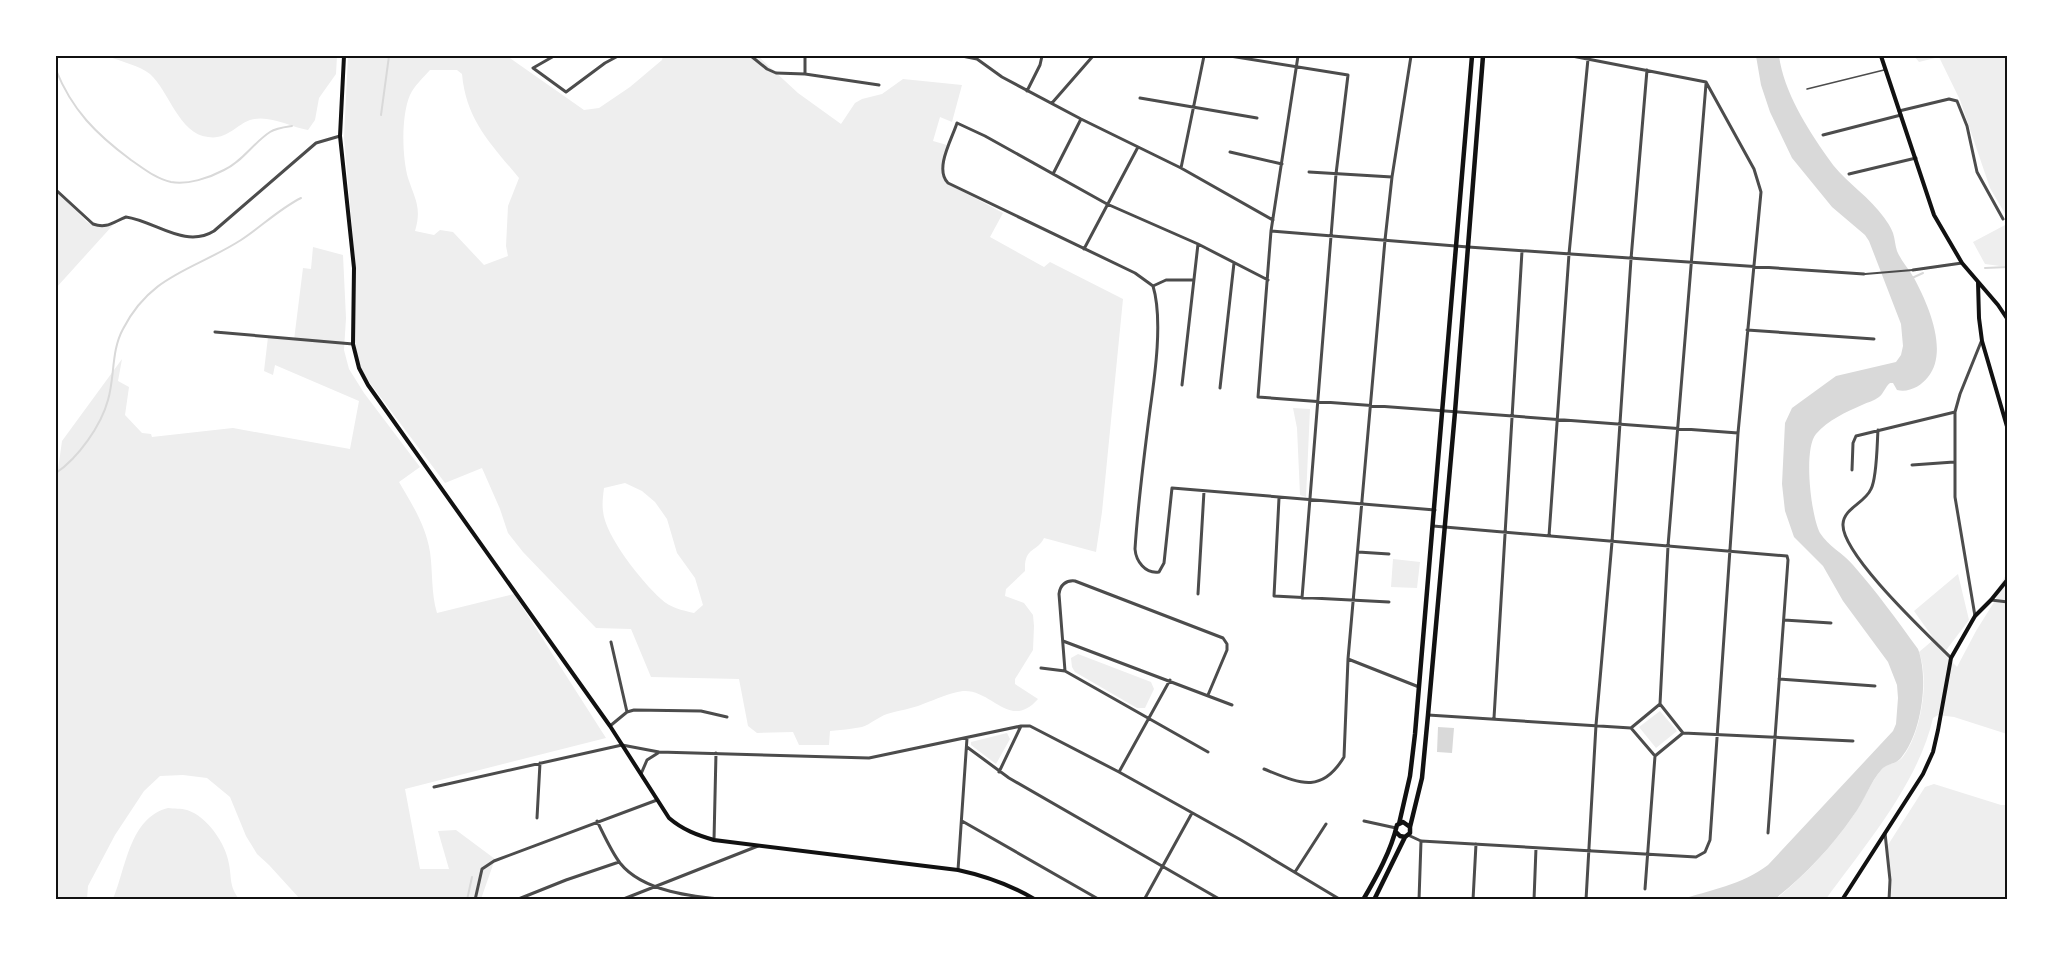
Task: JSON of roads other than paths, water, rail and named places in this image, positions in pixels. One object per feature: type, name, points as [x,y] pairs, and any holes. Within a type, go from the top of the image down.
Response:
[{"type":"main road","points":[[344,56],[340,136],[354,268],[353,345],[358,368],[610,726],[669,818],[693,834],[714,840],[958,870],[1012,886],[1036,900]]},
{"type":"main road","points":[[1363,900],[1387,856],[1397,828],[1410,776],[1435,510],[1472,56]]},
{"type":"main road","points":[[1374,900],[1407,836],[1422,778],[1455,412],[1483,56]]},
{"type":"main road","points":[[1881,56],[1934,215],[1962,263],[1998,305],[2007,320]]},
{"type":"main road","points":[[1467,112],[1479,112]]},
{"type":"main road","points":[[1978,281],[1982,341],[2007,430]]},
{"type":"main road","points":[[1842,900],[1923,774],[1933,752],[1951,658],[1976,616],[2007,579]]},
{"type":"main road","points":[[1410,776],[1422,778]]},
{"type":"main road","points":[[1397,828],[1405,822],[1410,827]]},
{"type":"main road","points":[[1397,828],[1400,836],[1407,836]]},
{"type":"street","points":[[554,56],[532,68],[566,92],[604,63],[618,56]]},
{"type":"street","points":[[751,56],[776,73],[805,74],[879,85]]},
{"type":"street","points":[[805,56],[805,74]]},
{"type":"street","points":[[962,56],[976,57],[1002,77],[1027,91],[1181,168],[1273,220]]},
{"type":"street","points":[[1027,91],[1042,56]]},
{"type":"street","points":[[1052,104],[1093,56]]},
{"type":"street","points":[[1181,168],[1204,56]]},
{"type":"street","points":[[1230,56],[1348,75],[1336,174],[1302,598]]},
{"type":"street","points":[[1298,56],[1273,220],[1258,397],[1738,433]]},
{"type":"street","points":[[1264,770],[1290,780],[1309,784],[1325,779],[1337,770],[1344,757],[1348,659],[1385,240],[1392,177],[1411,56]]},
{"type":"street","points":[[1407,836],[1421,841],[1696,857],[1705,852],[1710,840],[1738,433],[1760,185],[1754,169],[1706,82],[1575,56]]},
{"type":"street","points":[[1549,536],[1569,254],[1588,59]]},
{"type":"street","points":[[1586,900],[1596,725],[1647,70]]},
{"type":"street","points":[[1683,733],[1660,704],[1668,546],[1706,82]]},
{"type":"street","points":[[1140,98],[1257,118]]},
{"type":"street","points":[[1822,135],[1953,99],[1957,101],[1967,126],[1977,172],[2003,219]]},
{"type":"street","points":[[1053,174],[1081,119]]},
{"type":"street","points":[[1268,280],[1198,244],[1107,204],[985,136],[957,123],[943,165],[943,176],[948,183],[1135,273],[1153,286],[1157,305],[1156,363],[1135,549],[1137,559],[1142,566],[1150,572],[1159,572],[1165,558],[1172,488],[1435,510]]},
{"type":"street","points":[[56,190],[93,224],[105,227],[126,217],[186,237],[199,237],[214,231],[316,143],[340,136]]},
{"type":"street","points":[[1084,249],[1138,147]]},
{"type":"street","points":[[1230,152],[1282,164]]},
{"type":"street","points":[[1849,174],[1916,158]]},
{"type":"street","points":[[1309,172],[1392,177]]},
{"type":"street","points":[[1272,231],[1753,268],[1864,274],[1962,263]]},
{"type":"street","points":[[1182,385],[1198,244]]},
{"type":"street","points":[[1494,718],[1522,251]]},
{"type":"street","points":[[1220,388],[1233,263]]},
{"type":"street","points":[[1153,286],[1166,280],[1194,280]]},
{"type":"street","points":[[1747,330],[1874,339]]},
{"type":"street","points":[[215,332],[353,345]]},
{"type":"street","points":[[1976,616],[1957,519],[1954,462],[1955,412],[1982,341]]},
{"type":"street","points":[[1852,470],[1853,443],[1856,436],[1955,412]]},
{"type":"street","points":[[1878,430],[1873,486],[1845,516],[1843,526],[1849,543],[1885,591],[1951,658]]},
{"type":"street","points":[[1912,465],[1954,462]]},
{"type":"street","points":[[1198,594],[1204,491]]},
{"type":"street","points":[[1279,498],[1274,596],[1389,602]]},
{"type":"street","points":[[1433,526],[1784,554],[1788,560],[1785,620],[1768,833]]},
{"type":"street","points":[[1358,552],[1389,554]]},
{"type":"street","points":[[1065,670],[1059,594],[1062,586],[1069,581],[1075,581],[1223,638],[1227,644],[1227,650],[1208,695]]},
{"type":"street","points":[[1991,600],[2007,602]]},
{"type":"street","points":[[1785,620],[1831,622]]},
{"type":"street","points":[[1064,641],[1232,705]]},
{"type":"street","points":[[611,642],[627,712]]},
{"type":"street","points":[[1348,659],[1419,687]]},
{"type":"street","points":[[1041,668],[1065,670],[1208,752]]},
{"type":"street","points":[[1779,679],[1875,686]]},
{"type":"street","points":[[1119,772],[1170,681]]},
{"type":"street","points":[[1631,728],[1660,704]]},
{"type":"street","points":[[610,726],[627,712],[634,710],[701,711],[727,717]]},
{"type":"street","points":[[1428,715],[1631,728],[1655,756],[1645,889]]},
{"type":"street","points":[[999,772],[1021,726]]},
{"type":"street","points":[[434,787],[622,745],[659,752],[869,758],[1021,726],[1035,727],[1192,813],[1341,900]]},
{"type":"street","points":[[1655,756],[1683,733],[1853,741]]},
{"type":"street","points":[[958,870],[967,738]]},
{"type":"street","points":[[967,747],[999,772],[1221,900]]},
{"type":"street","points":[[641,774],[647,760],[659,752]]},
{"type":"street","points":[[714,840],[716,753]]},
{"type":"street","points":[[537,818],[540,763]]},
{"type":"street","points":[[475,900],[482,869],[494,861],[657,800]]},
{"type":"street","points":[[1144,900],[1192,813]]},
{"type":"street","points":[[597,821],[619,862],[641,881],[655,887],[730,900]]},
{"type":"street","points":[[962,821],[1100,900]]},
{"type":"street","points":[[1364,821],[1397,828]]},
{"type":"street","points":[[1295,872],[1326,824]]},
{"type":"street","points":[[1885,831],[1890,880],[1889,900]]},
{"type":"street","points":[[1419,900],[1421,841]]},
{"type":"street","points":[[1473,900],[1476,844]]},
{"type":"street","points":[[621,900],[758,846]]},
{"type":"street","points":[[1534,900],[1536,848]]},
{"type":"street","points":[[516,900],[619,862]]},
{"type":"lane","points":[[1808,89],[1885,70]]},
{"type":"waterway","points":[[381,115],[389,56]]},
{"type":"waterway","points":[[56,70],[70,97],[96,131],[145,170],[171,182],[191,182],[218,173],[230,167],[270,132],[292,126]]},
{"type":"waterway","points":[[56,473],[80,450],[100,420],[110,391],[119,337],[134,311],[147,296],[175,275],[241,240],[285,207],[301,198]]},
{"type":"waterway","points":[[1985,268],[2008,267]]},
{"type":"waterway","points":[[1912,278],[1923,273]]},
{"type":"waterway","points":[[467,900],[472,877]]}]
